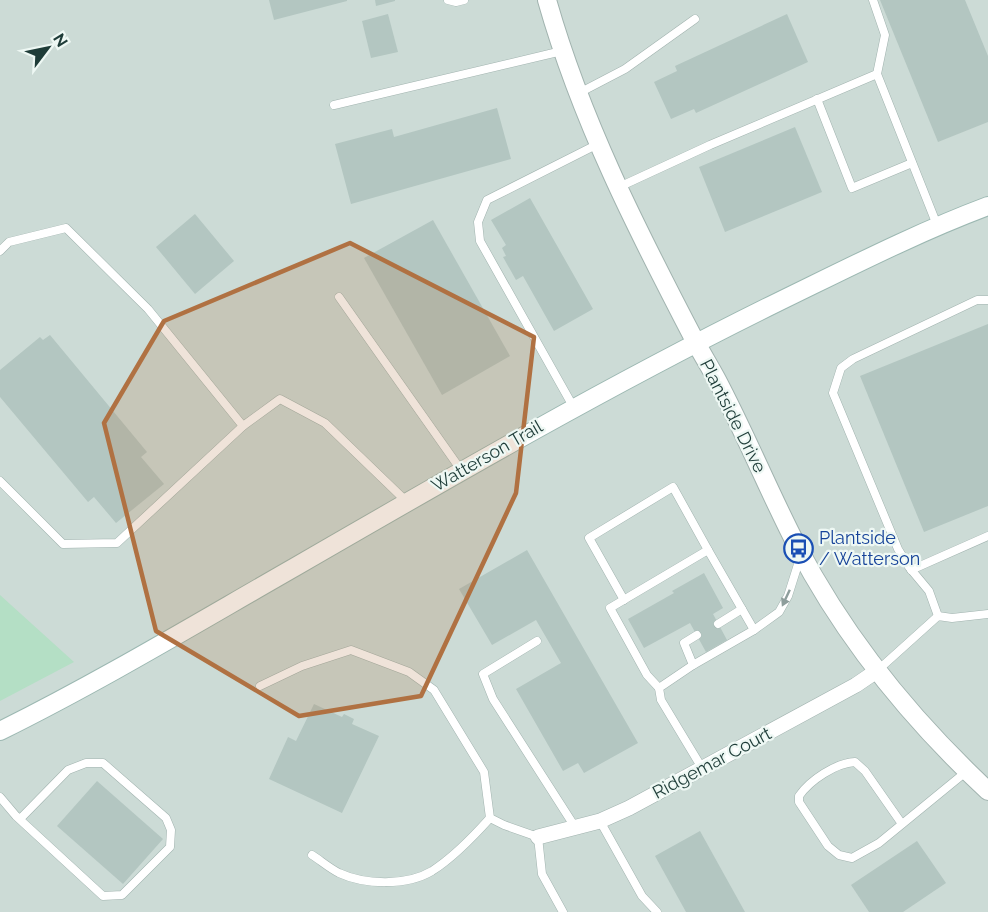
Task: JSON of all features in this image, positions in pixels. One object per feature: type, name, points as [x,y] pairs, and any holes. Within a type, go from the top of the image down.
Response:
[{"type":"main road","name":"Plantside Drive","points":[[547,0],[577,93],[618,188],[696,343],[717,379],[801,553],[825,594],[878,670],[923,725],[988,791]]},
{"type":"main road","name":"Watterson Trail","points":[[0,731],[169,639],[574,408],[696,343],[937,225],[988,206]]},
{"type":"street","name":"Ridgemar Court","points":[[538,837],[600,821],[629,808],[856,685],[878,670]]},
{"type":"lane","points":[[448,0],[456,2],[464,0]]},
{"type":"lane","points":[[873,0],[885,35],[877,74],[937,225]]},
{"type":"lane","points":[[577,93],[625,69],[695,19]]},
{"type":"lane","points":[[334,105],[562,51]]},
{"type":"lane","points":[[618,188],[710,145],[877,74]]},
{"type":"lane","points":[[817,99],[852,188],[912,163]]},
{"type":"lane","points":[[574,408],[480,241],[478,222],[487,200],[598,144]]},
{"type":"lane","points":[[0,251],[9,242],[66,228],[148,309],[243,426]]},
{"type":"lane","points":[[339,297],[462,471]]},
{"type":"lane","points":[[938,616],[929,591],[911,570],[898,549],[833,393],[836,379],[842,368],[853,359],[976,300],[988,300]]},
{"type":"lane","points":[[0,481],[63,544],[117,543],[243,426],[280,399],[325,423],[407,502]]},
{"type":"lane","points":[[624,600],[589,538],[673,487],[754,630]]},
{"type":"lane","points":[[911,570],[988,536]]},
{"type":"lane","points":[[702,768],[661,700],[659,688],[646,675],[610,608],[708,550]]},
{"type":"lane","points":[[659,688],[693,665],[754,630],[779,612],[788,596],[801,553]]},
{"type":"lane","points":[[718,624],[742,609]]},
{"type":"lane","points":[[938,616],[952,618],[988,614]]},
{"type":"lane","points":[[878,670],[938,616]]},
{"type":"lane","points":[[693,665],[684,643],[697,635]]},
{"type":"lane","points":[[537,641],[483,674],[493,699],[574,827]]},
{"type":"lane","points":[[260,686],[302,666],[351,650],[409,672],[434,690],[484,772],[490,818],[470,841],[431,872],[397,882],[367,881],[339,873],[312,855]]},
{"type":"lane","points":[[902,824],[865,771],[855,762],[843,762],[805,787],[799,796],[800,802],[828,846],[839,855],[852,858],[863,854],[902,824],[967,771]]},
{"type":"lane","points":[[0,797],[20,819],[103,896],[122,895],[170,847],[171,830],[166,818],[103,763],[86,763],[68,770],[20,819]]},
{"type":"lane","points":[[490,818],[538,837],[542,874],[563,912]]},
{"type":"lane","points":[[600,821],[642,896],[657,912]]},
{"type":"highlighted area","points":[[350,243],[534,337],[516,493],[421,696],[299,716],[156,631],[104,423],[164,321]]},
{"type":"shaded area","points":[[0,0],[988,0],[988,912],[0,912]]},
{"type":"green space","points":[[0,595],[74,662],[0,701]]},
{"type":"building","points":[[269,0],[347,0],[347,1],[274,20]]},
{"type":"building","points":[[375,0],[395,0],[395,1],[376,6]]},
{"type":"building","points":[[880,0],[965,0],[988,56],[988,122],[938,142]]},
{"type":"building","points":[[388,14],[398,52],[371,58],[362,21]]},
{"type":"building","points":[[787,14],[808,62],[696,113],[694,109],[671,119],[654,82],[677,71],[675,66]]},
{"type":"building","points":[[497,108],[511,159],[351,204],[335,144],[392,129],[394,137]]},
{"type":"building","points":[[795,127],[822,192],[725,232],[699,167]]},
{"type":"building","points":[[530,198],[593,309],[554,331],[523,276],[516,280],[503,257],[506,256],[502,248],[506,245],[491,220]]},
{"type":"building","points":[[195,214],[234,261],[195,294],[156,247]]},
{"type":"building","points":[[433,220],[510,356],[442,395],[364,258]]},
{"type":"building","points":[[988,324],[988,506],[924,532],[860,376]]},
{"type":"building","points":[[50,335],[147,452],[141,457],[164,484],[116,523],[94,497],[88,502],[0,397],[0,370],[40,337],[43,340]]},
{"type":"building","points":[[527,550],[638,743],[584,773],[578,763],[563,771],[516,689],[561,663],[536,620],[492,645],[459,589]]},
{"type":"building","points":[[704,573],[723,608],[713,614],[727,640],[706,652],[690,623],[644,648],[628,619]]},
{"type":"building","points":[[314,704],[342,717],[344,714],[354,719],[352,724],[379,736],[342,813],[269,779],[288,737],[296,741]]},
{"type":"building","points":[[97,781],[163,839],[123,884],[57,826]]},
{"type":"building","points":[[700,831],[745,912],[686,912],[655,856]]},
{"type":"building","points":[[917,841],[946,883],[903,912],[869,912],[851,885]]},
{"type":"place","name":"Plantside / Watterson","points":[[798,548]]}]
